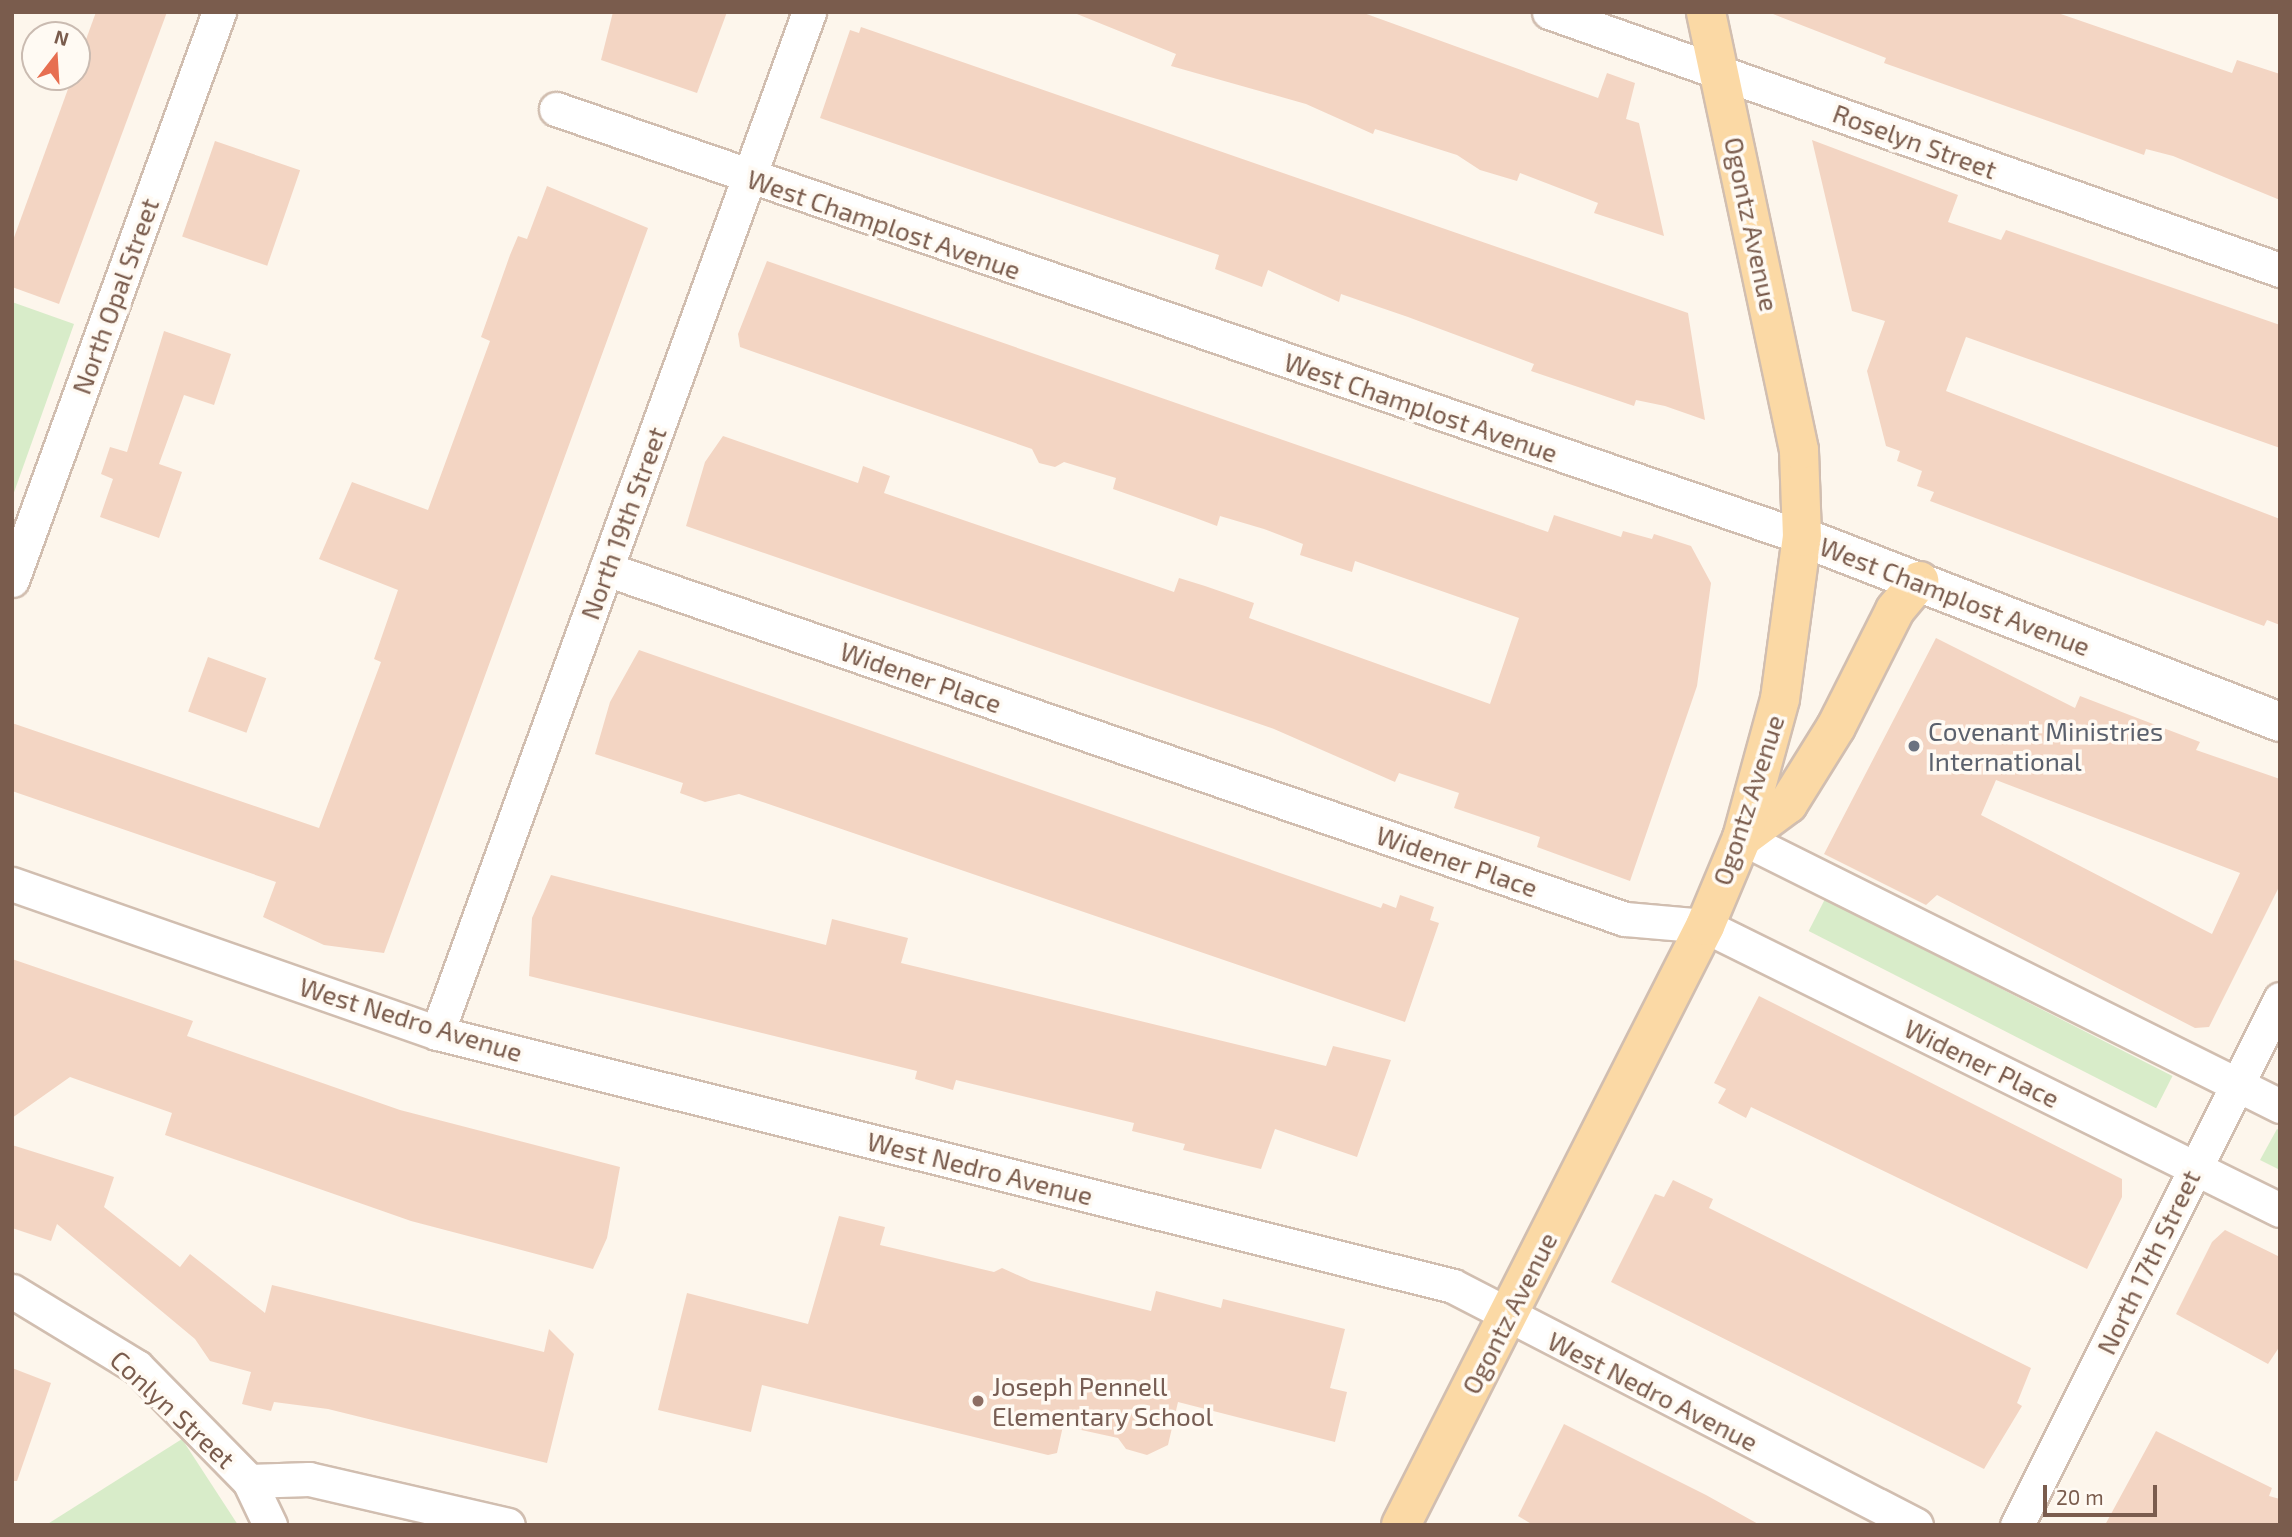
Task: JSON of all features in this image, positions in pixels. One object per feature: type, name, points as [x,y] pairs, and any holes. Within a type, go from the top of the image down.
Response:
[{"type":"main road","name":"Ogontz Avenue","points":[[1401,1525],[1705,926],[1742,838],[1780,699],[1802,537],[1795,416],[1706,12]]},
{"type":"main road","points":[[1742,838],[1788,804],[1836,727],[1895,610],[1919,581]]},
{"type":"street","name":"North Opal Street","points":[[12,580],[219,12]]},
{"type":"street","name":"North 19th Street","points":[[437,1033],[809,12]]},
{"type":"street","name":"Roselyn Street","points":[[1549,12],[2280,270]]},
{"type":"street","name":"West Champlost Avenue","points":[[556,109],[1802,537],[2280,722]]},
{"type":"street","name":"Widener Place","points":[[607,569],[1625,919],[1705,926],[2280,1210]]},
{"type":"street","points":[[1742,838],[2280,1106]]},
{"type":"street","name":"West Nedro Avenue","points":[[12,884],[437,1033],[1452,1286],[1506,1317],[1916,1525]]},
{"type":"street","name":"North 17th Street","points":[[2017,1525],[2280,999]]},
{"type":"street","name":"Conlyn Street","points":[[12,1291],[137,1367],[249,1481],[309,1479],[508,1525]]},
{"type":"street","points":[[249,1481],[270,1525]]},
{"type":"green space","points":[[12,302],[74,324],[12,498]]},
{"type":"green space","points":[[1825,899],[2172,1076],[2156,1108],[1809,931]]},
{"type":"green space","points":[[2277,1129],[2280,1131],[2280,1170],[2260,1160]]},
{"type":"green space","points":[[182,1439],[238,1525],[46,1525]]},
{"type":"building","points":[[96,12],[167,12],[59,304],[12,287],[12,243],[67,91],[91,91],[91,26]]},
{"type":"building","points":[[613,12],[727,12],[697,93],[601,60]]},
{"type":"building","points":[[1072,12],[1361,12],[1598,98],[1607,73],[1635,83],[1626,119],[1639,123],[1664,236],[1594,213],[1598,203],[1520,173],[1517,181],[1480,170],[1457,155],[1375,129],[1373,134],[1306,104],[1171,66],[1176,54]]},
{"type":"building","points":[[1768,12],[2055,12],[2232,73],[2237,60],[2280,74],[2280,200],[2173,156],[2146,149],[2144,155],[1884,63],[1886,58]]},
{"type":"building","points":[[861,27],[1688,313],[1705,420],[1665,406],[1636,400],[1634,406],[1531,371],[1534,364],[1341,294],[1339,302],[1268,270],[1262,287],[1215,269],[1219,255],[820,118],[850,30],[859,33]]},
{"type":"building","points":[[1812,140],[1958,195],[1948,222],[2001,240],[2006,230],[2280,325],[2280,448],[1966,337],[1946,391],[2280,519],[2280,625],[2267,620],[2264,626],[1930,501],[1934,492],[1917,486],[1922,471],[1897,461],[1900,451],[1886,446],[1867,371],[1885,321],[1852,311]]},
{"type":"building","points":[[215,141],[300,170],[267,266],[182,236]]},
{"type":"building","points":[[547,186],[648,228],[384,953],[324,945],[263,917],[276,882],[12,791],[12,723],[319,828],[381,662],[374,659],[398,590],[319,559],[352,482],[428,510],[490,341],[481,337],[510,255],[518,236],[527,239]]},
{"type":"building","points":[[767,261],[1548,532],[1554,515],[1621,537],[1623,531],[1652,539],[1654,534],[1691,546],[1711,583],[1697,686],[1630,881],[1537,847],[1540,837],[1454,808],[1459,793],[1399,773],[1395,782],[1274,729],[686,526],[705,462],[723,436],[858,483],[863,466],[890,476],[884,493],[1174,592],[1179,578],[1254,603],[1249,618],[1490,704],[1519,618],[1355,561],[1352,572],[1300,555],[1303,544],[1264,529],[1220,516],[1217,526],[1113,489],[1116,478],[1064,462],[1055,467],[1039,463],[1032,449],[740,347],[738,334]]},
{"type":"building","points":[[164,331],[231,354],[214,405],[184,395],[159,464],[182,472],[159,538],[100,517],[113,479],[101,474],[110,447],[127,452]]},
{"type":"building","points":[[1936,638],[2075,708],[2080,696],[2200,742],[2196,750],[2280,779],[2280,885],[2209,1027],[2195,1028],[1937,895],[1926,905],[1824,854]],"holes":[[[1996,780],[2240,873],[2212,934],[1981,815]]]},
{"type":"building","points":[[639,650],[1381,908],[1383,903],[1396,908],[1400,895],[1434,907],[1430,920],[1439,923],[1405,1022],[739,794],[705,802],[680,793],[683,783],[595,754],[610,702]]},
{"type":"building","points":[[208,657],[266,678],[246,733],[188,712]]},
{"type":"building","points":[[551,875],[826,945],[832,919],[908,938],[901,963],[1326,1066],[1333,1046],[1391,1060],[1357,1157],[1275,1129],[1261,1169],[1183,1150],[1185,1144],[1132,1131],[1134,1123],[956,1080],[953,1090],[915,1079],[917,1071],[529,976],[532,918]]},
{"type":"building","points":[[12,959],[193,1021],[187,1036],[400,1110],[620,1167],[607,1238],[593,1269],[411,1221],[165,1135],[172,1113],[70,1077],[12,1118]]},
{"type":"building","points":[[1759,996],[2122,1179],[2122,1197],[2087,1269],[1751,1107],[1746,1118],[1718,1103],[1726,1089],[1714,1083]]},
{"type":"building","points":[[12,1145],[114,1177],[104,1207],[180,1267],[190,1254],[265,1313],[272,1285],[544,1352],[549,1329],[574,1354],[547,1463],[328,1409],[274,1402],[271,1411],[242,1404],[251,1372],[210,1361],[195,1339],[57,1224],[51,1241],[12,1228]]},
{"type":"building","points":[[1673,1180],[1713,1199],[1709,1208],[2031,1368],[2017,1403],[2022,1406],[1984,1469],[1611,1282],[1655,1194],[1664,1197]]},
{"type":"building","points":[[839,1216],[885,1227],[880,1245],[994,1272],[1002,1268],[1031,1281],[1151,1311],[1156,1291],[1221,1308],[1223,1299],[1345,1329],[1330,1388],[1347,1392],[1335,1442],[1178,1402],[1168,1445],[1147,1455],[1126,1449],[1118,1438],[1063,1426],[1057,1453],[1048,1455],[762,1385],[751,1432],[658,1410],[687,1293],[808,1324]]},
{"type":"building","points":[[2225,1230],[2280,1257],[2280,1346],[2268,1364],[2176,1314],[2212,1242]]},
{"type":"building","points":[[12,1368],[51,1383],[17,1481],[12,1481]]},
{"type":"building","points":[[1564,1424],[1760,1525],[1533,1525],[1518,1516]]},
{"type":"building","points":[[2156,1431],[2272,1488],[2269,1496],[2280,1499],[2280,1525],[2105,1525]]},
{"type":"place","name":"Covenant Ministries International","points":[[1914,746]]},
{"type":"place","name":"Joseph Pennell Elementary School","points":[[978,1401]]}]
